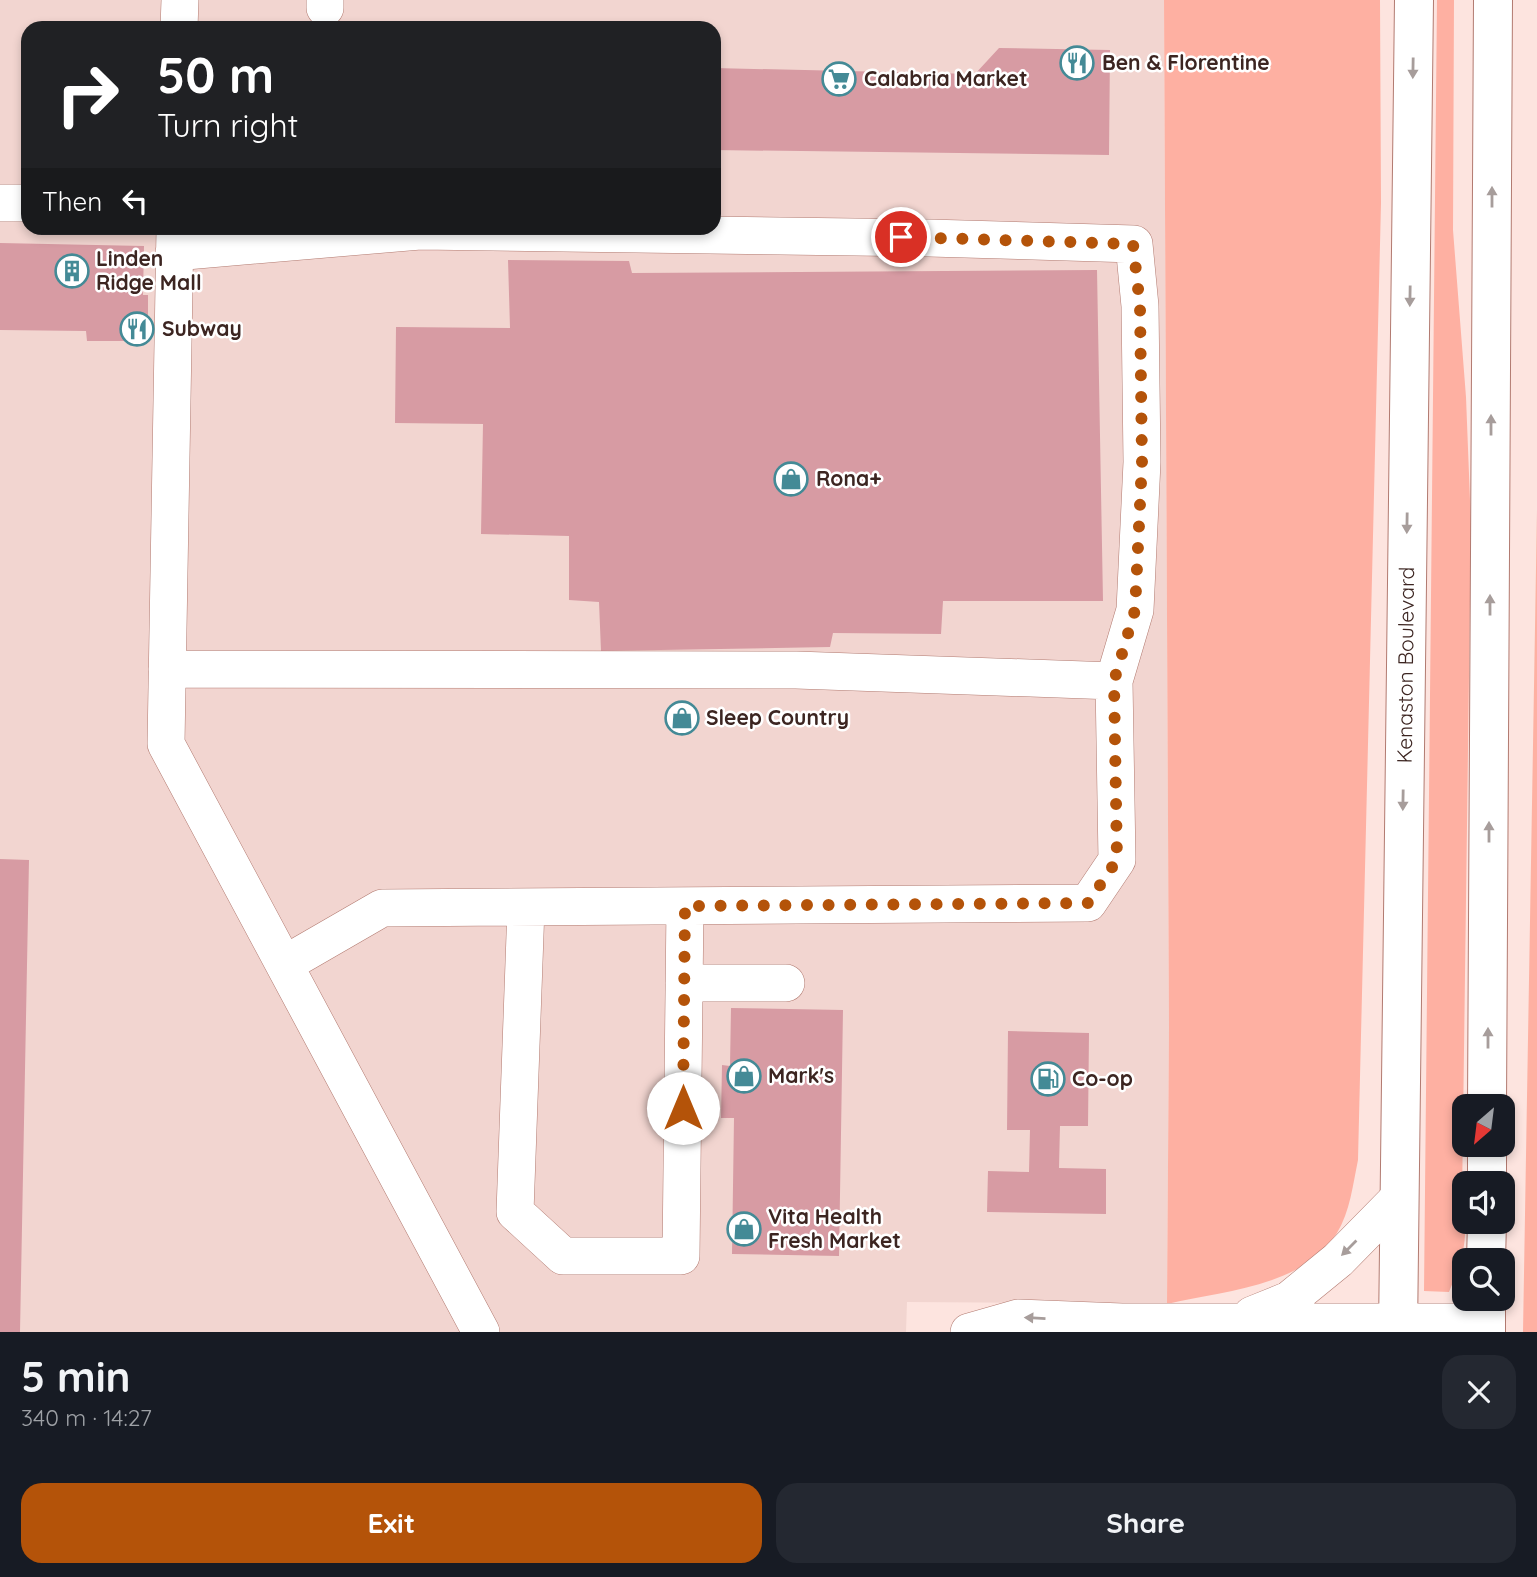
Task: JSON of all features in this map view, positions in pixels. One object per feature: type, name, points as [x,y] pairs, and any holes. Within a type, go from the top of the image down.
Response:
[{"type":"main road","name":"Kenaston Boulevard","points":[[1398,1327],[1397,1200],[1414,0]]},
{"type":"main road","points":[[1487,1094],[1493,0]]},
{"type":"lane","points":[[179,21],[180,0]]},
{"type":"lane","points":[[0,203],[21,203]]},
{"type":"lane","points":[[312,235],[175,240],[166,744],[481,1332]]},
{"type":"lane","points":[[285,964],[382,908],[1088,903],[1117,860],[1114,681],[1135,610],[1142,475],[1140,306],[1133,244],[721,235]]},
{"type":"lane","points":[[167,669],[796,670],[1114,681]]},
{"type":"lane","points":[[526,907],[515,1212],[563,1256],[681,1256],[685,906]]},
{"type":"lane","points":[[684,983],[786,983]]},
{"type":"lane","points":[[1238,1320],[1289,1300],[1338,1260],[1397,1200]]},
{"type":"lane","points":[[968,1332],[1018,1318],[1122,1322],[1238,1320],[1398,1327],[1486,1318]]},
{"type":"shaded area","points":[[0,0],[1164,0],[1169,1027],[1167,1304],[907,1302],[906,1332],[0,1332]]},
{"type":"shaded area","points":[[1164,0],[1380,0],[1381,203],[1358,1160],[1353,1188],[1337,1233],[1322,1251],[1304,1265],[1260,1284],[1167,1304],[1169,1027]]},
{"type":"shaded area","points":[[1437,0],[1454,0],[1453,230],[1466,397],[1471,526],[1463,1094],[1452,1094],[1452,1157],[1463,1157],[1462,1171],[1452,1171],[1452,1234],[1465,1236],[1463,1248],[1452,1248],[1452,1284],[1449,1292],[1424,1291]]},
{"type":"shaded area","points":[[1537,510],[1537,1332],[1523,1332]]},
{"type":"building","points":[[999,48],[1110,50],[1109,155],[721,150],[721,68],[975,74]]},
{"type":"building","name":"Linden Ridge Mall","points":[[0,243],[144,246],[143,295],[148,295],[148,341],[87,341],[86,331],[0,330]]},
{"type":"building","name":"Rona+","points":[[508,260],[629,261],[632,273],[1097,270],[1103,601],[943,601],[941,634],[833,633],[830,647],[601,651],[599,602],[569,600],[569,536],[481,534],[483,424],[395,423],[396,327],[510,328]]},
{"type":"building","points":[[0,859],[29,860],[20,1332],[0,1332]]},
{"type":"building","points":[[731,1008],[843,1010],[839,1256],[732,1254],[734,1118],[721,1118],[722,1065],[730,1066]]},
{"type":"building","name":"Co-op","points":[[1008,1031],[1089,1033],[1088,1126],[1060,1126],[1059,1168],[1106,1169],[1106,1214],[987,1212],[988,1171],[1029,1172],[1030,1130],[1007,1130]]},
{"type":"place","name":"Ben & Florentine","points":[[1077,63]]},
{"type":"place","name":"Calabria Market","points":[[839,79]]},
{"type":"place","name":"Linden Ridge Mall","points":[[72,271]]},
{"type":"place","name":"Subway","points":[[137,329]]},
{"type":"place","name":"Rona+","points":[[791,479]]},
{"type":"place","name":"Sleep Country","points":[[682,718]]},
{"type":"place","name":"Mark's","points":[[744,1076]]},
{"type":"place","name":"Co-op","points":[[1048,1079]]},
{"type":"place","name":"Vita Health Fresh Market","points":[[744,1229]]},
{"type":"route","points":[[683,1108],[685,906],[1088,903],[1117,860],[1114,681],[1135,610],[1142,462],[1140,306],[1133,244],[901,237]]}]
